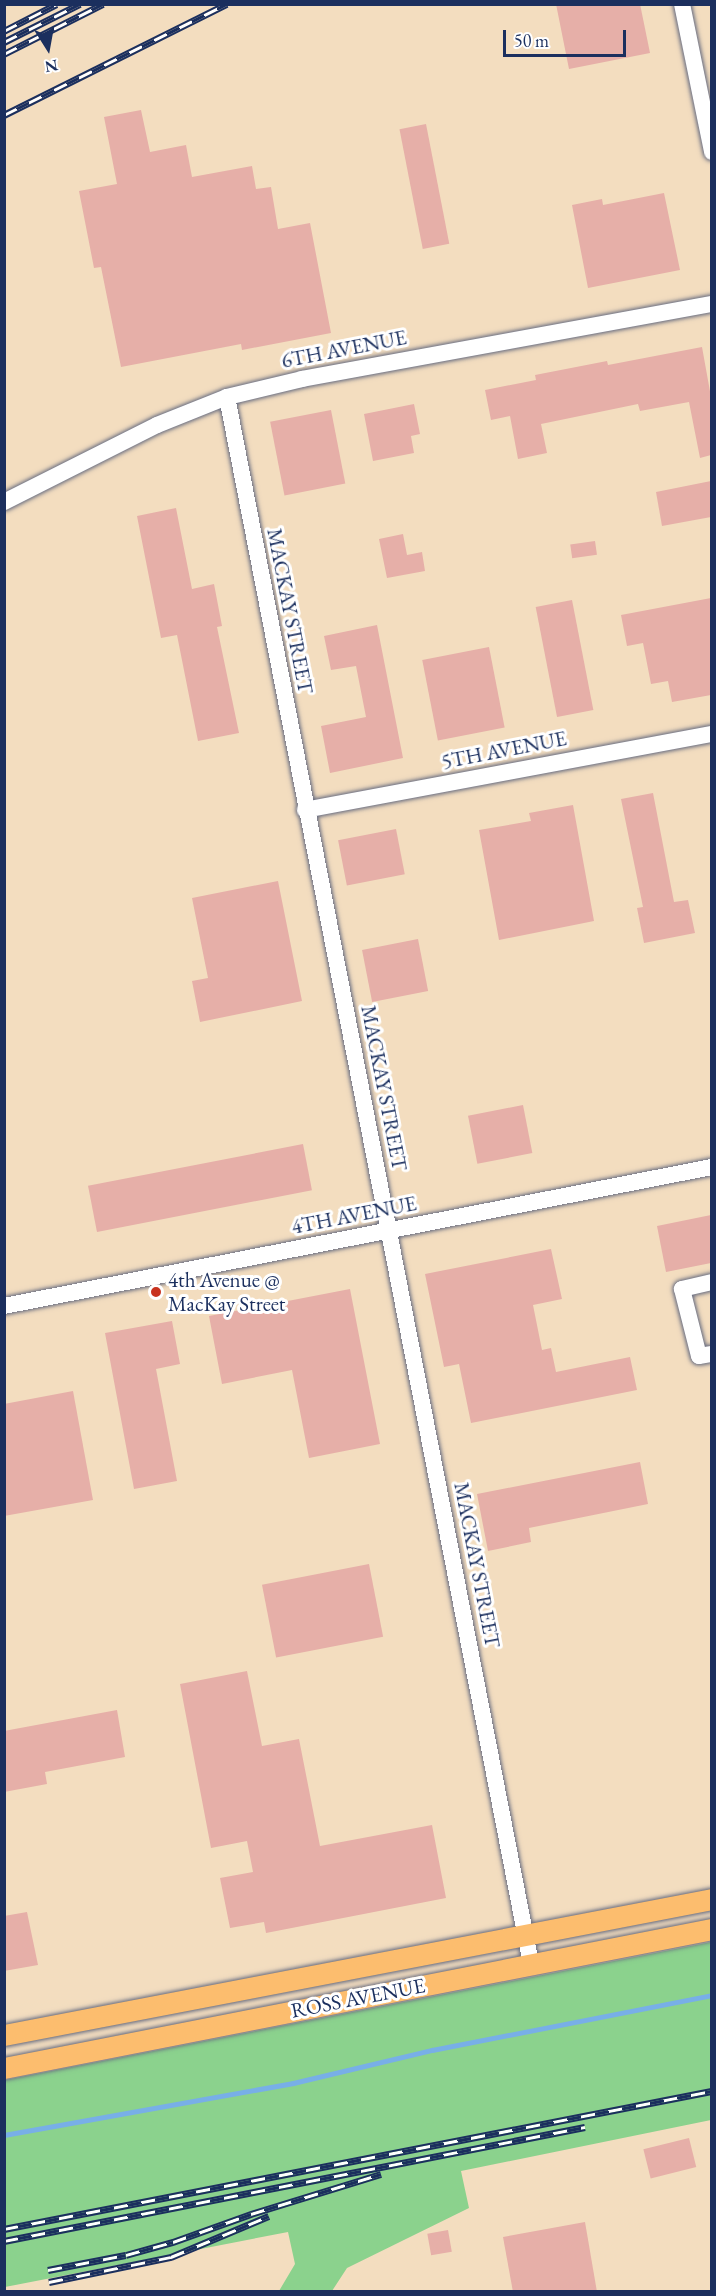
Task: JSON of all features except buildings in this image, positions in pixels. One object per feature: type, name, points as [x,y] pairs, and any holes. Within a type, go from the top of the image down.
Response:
[{"type":"main road","name":"ROSS AVENUE","points":[[4,2035],[711,1899]]},
{"type":"main road","name":"ROSS AVENUE","points":[[4,2068],[711,1929]]},
{"type":"street","points":[[682,4],[711,152]]},
{"type":"street","name":"6TH AVENUE","points":[[4,502],[157,425],[227,397],[302,379],[711,304]]},
{"type":"street","name":"MACKAY STREET","points":[[227,397],[305,810],[531,1964]]},
{"type":"street","name":"5TH AVENUE","points":[[305,810],[711,734]]},
{"type":"street","name":"4TH AVENUE","points":[[4,1306],[711,1167]]},
{"type":"street","points":[[711,1282],[682,1289],[699,1356],[711,1354]]},
{"type":"green space","points":[[711,1942],[711,2120],[461,2171],[469,2208],[347,2268],[332,2291],[279,2291],[295,2264],[288,2232],[5,2287],[5,2080]]},
{"type":"waterway","points":[[4,2135],[293,2083],[432,2050],[712,1995]]},
{"type":"railway","points":[[4,31],[57,4]]},
{"type":"railway","points":[[4,42],[80,4]]},
{"type":"railway","points":[[4,54],[103,4]]},
{"type":"railway","points":[[4,115],[227,4]]},
{"type":"railway","points":[[4,2229],[712,2091]]},
{"type":"railway","points":[[4,2241],[585,2127]]},
{"type":"railway","points":[[48,2270],[126,2255],[173,2242],[251,2214],[381,2174]]},
{"type":"railway","points":[[49,2282],[171,2257],[269,2216]]},
{"type":"place","name":"4th Avenue @ MacKay Street","points":[[156,1292]]}]
